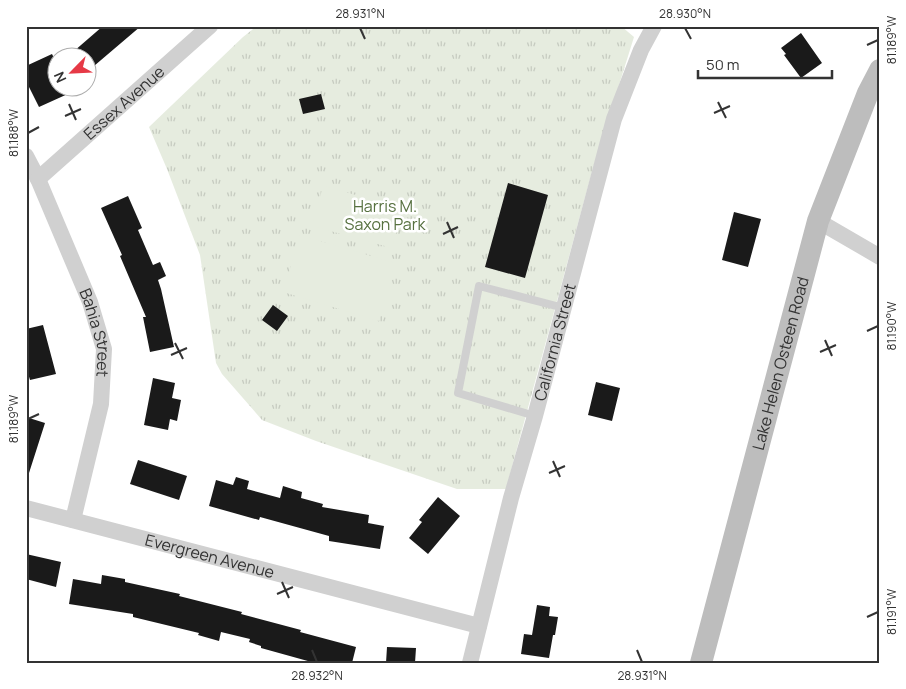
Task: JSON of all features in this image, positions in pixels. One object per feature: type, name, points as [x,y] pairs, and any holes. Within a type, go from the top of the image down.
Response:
[{"type":"street","name":"Essex Avenue","points":[[38,180],[210,26]]},
{"type":"street","name":"California Street","points":[[470,663],[511,498],[535,416],[614,119],[641,50],[654,26]]},
{"type":"street","name":"Lake Helen Osteen Road","points":[[701,663],[818,222],[868,93],[880,70]]},
{"type":"street","name":"Bahia Street","points":[[26,156],[90,302],[104,349],[102,404],[73,520]]},
{"type":"street","points":[[818,222],[880,257]]},
{"type":"street","name":"Evergreen Avenue","points":[[26,508],[480,626]]},
{"type":"lane","points":[[535,416],[458,393],[479,286],[564,308]]},
{"type":"green space","name":"Harris M. Saxon Park","points":[[257,26],[621,26],[634,37],[593,168],[506,489],[457,489],[316,441],[262,420],[222,374],[216,363],[200,255],[149,127],[243,37]]},
{"type":"green space","points":[[323,186],[403,208],[392,248],[312,226]]},
{"type":"green space","points":[[300,235],[395,263],[379,321],[283,292]]},
{"type":"building","points":[[103,26],[141,26],[98,63],[98,48],[78,48]]},
{"type":"building","points":[[801,33],[822,63],[801,78],[781,48]]},
{"type":"building","points":[[48,56],[48,98],[59,98],[39,107],[26,81],[26,66]]},
{"type":"building","points":[[321,94],[325,109],[303,114],[299,99]]},
{"type":"building","points":[[508,183],[548,195],[525,278],[485,267]]},
{"type":"building","points":[[128,196],[142,228],[138,230],[153,265],[160,262],[166,276],[158,280],[174,347],[150,352],[143,317],[146,317],[101,208]]},
{"type":"building","points":[[734,212],[761,219],[748,267],[722,260]]},
{"type":"building","points":[[273,305],[288,316],[277,331],[262,320]]},
{"type":"building","points":[[43,325],[56,374],[30,380],[26,367],[26,329]]},
{"type":"building","points":[[153,378],[175,383],[172,398],[181,400],[177,421],[170,419],[168,430],[144,425]]},
{"type":"building","points":[[596,382],[620,388],[612,421],[588,415]]},
{"type":"building","points":[[26,417],[45,423],[29,473],[26,472]]},
{"type":"building","points":[[138,460],[187,476],[179,500],[130,484]]},
{"type":"building","points":[[236,477],[249,481],[247,489],[280,498],[283,486],[302,492],[301,498],[323,504],[322,507],[369,515],[368,523],[384,526],[380,549],[329,541],[329,536],[260,517],[259,520],[209,506],[216,480],[233,485]]},
{"type":"building","points":[[438,497],[460,516],[428,554],[409,538],[422,522],[419,520]]},
{"type":"building","points":[[26,554],[61,562],[56,587],[26,579]]},
{"type":"building","points":[[102,575],[125,579],[125,582],[180,594],[179,596],[242,612],[241,614],[356,647],[352,663],[315,663],[261,648],[261,646],[249,642],[250,639],[221,632],[219,641],[198,635],[199,633],[133,617],[133,614],[69,604],[73,579],[101,584]]},
{"type":"building","points":[[537,605],[550,607],[549,616],[558,617],[549,658],[521,654],[524,634],[532,635]]},
{"type":"building","points":[[387,647],[416,648],[415,663],[386,663]]}]
